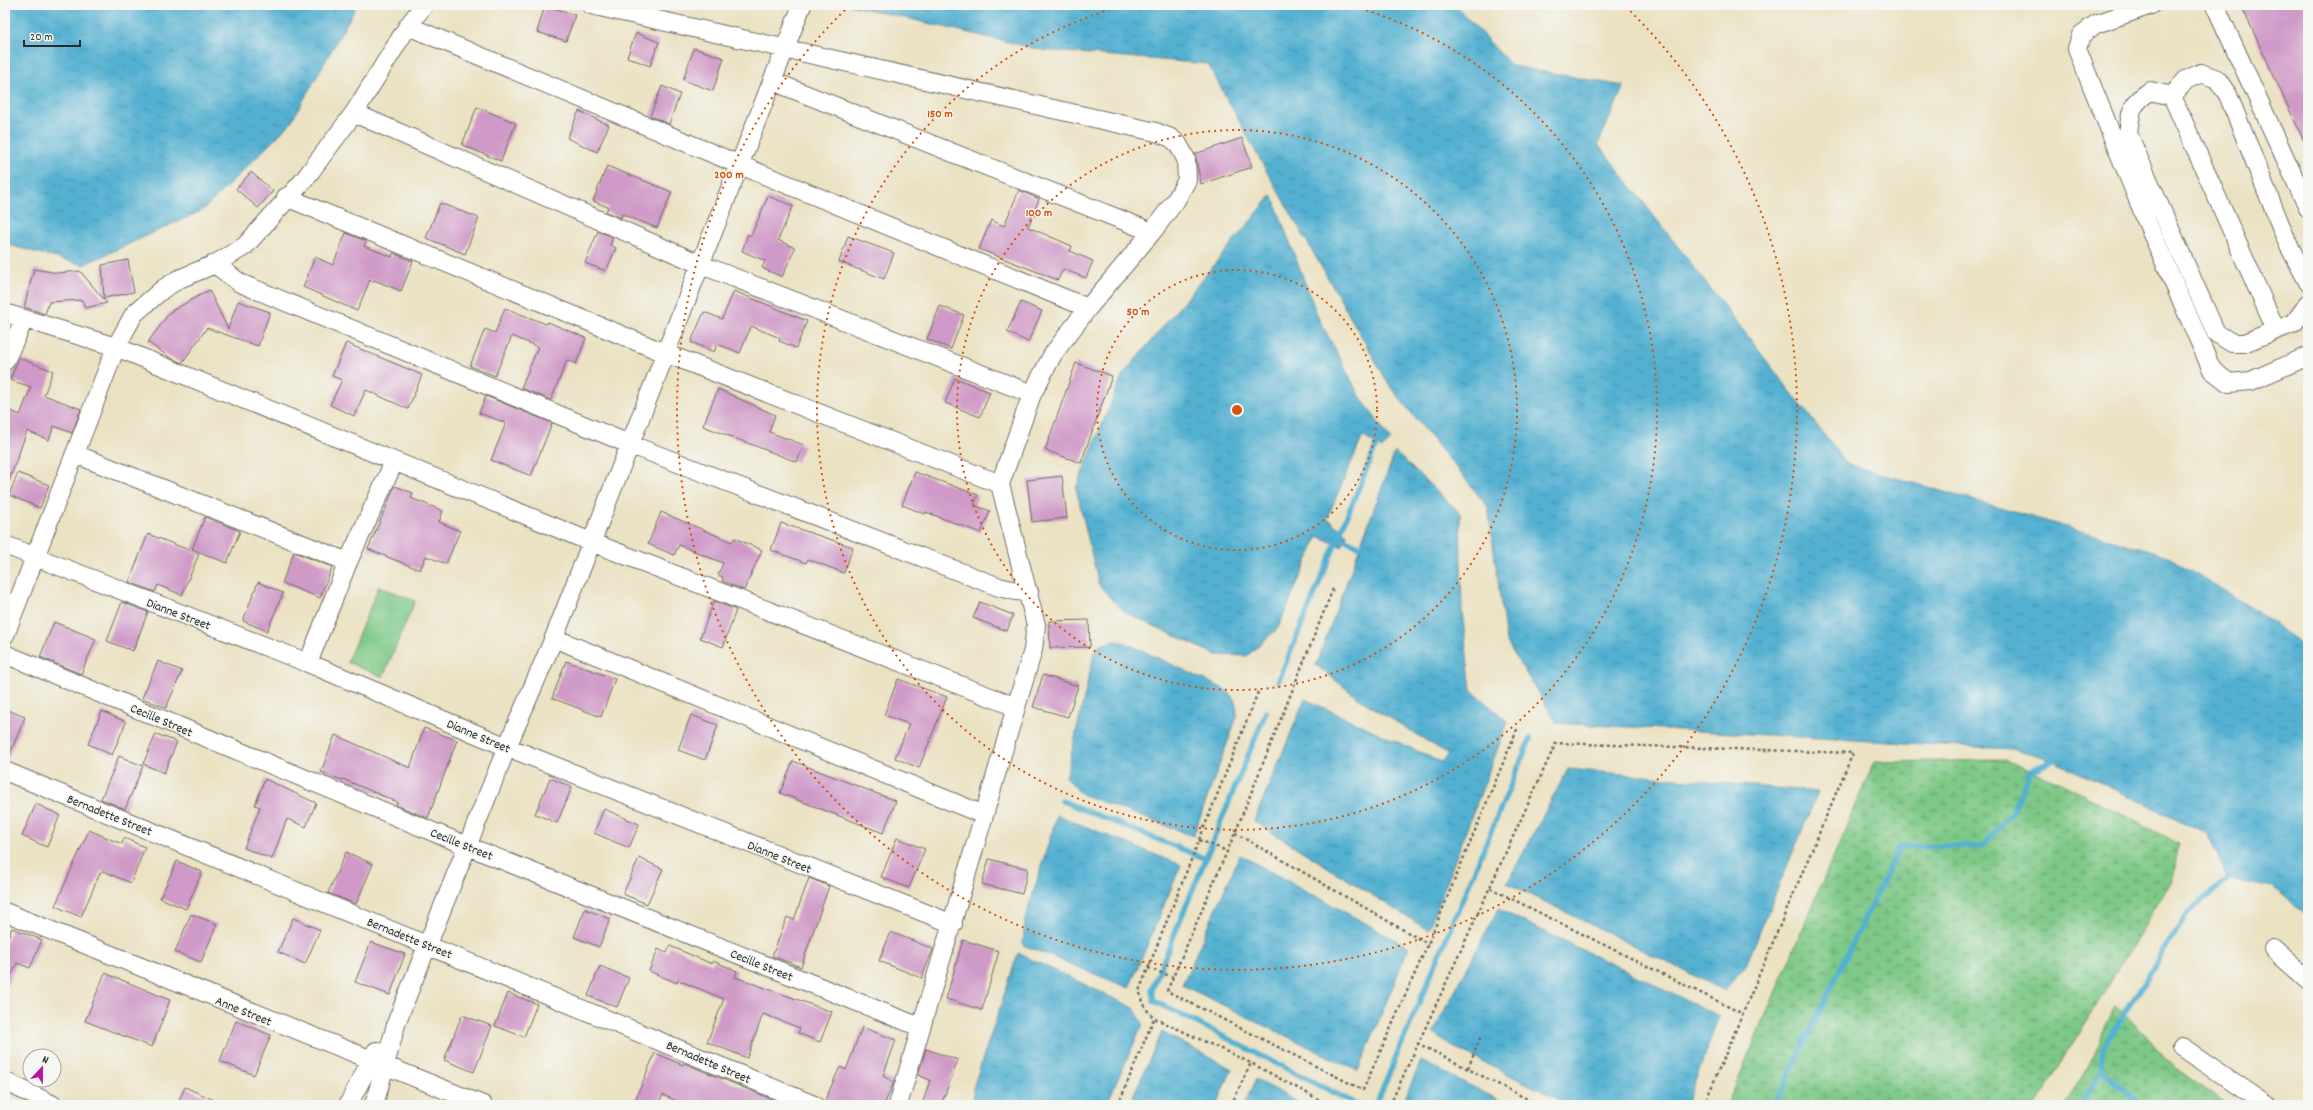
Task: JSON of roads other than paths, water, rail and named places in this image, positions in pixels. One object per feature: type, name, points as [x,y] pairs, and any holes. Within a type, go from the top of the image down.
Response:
[{"type":"street","points":[[5,635],[116,347],[134,314],[163,289],[215,264],[245,246],[286,197],[304,180],[354,113],[408,26],[424,5]]},
{"type":"street","points":[[591,5],[1148,131],[1171,138],[1178,144],[1186,159],[1187,180],[1176,200],[1152,232],[1088,308],[1053,354],[1032,394],[1000,484],[1011,531],[1029,592],[1036,625],[1033,650],[953,924],[920,1027],[898,1105]]},
{"type":"street","points":[[348,1105],[378,1063],[429,945],[507,747],[554,638],[665,353],[702,265],[802,5]]},
{"type":"street","points":[[2151,5],[2096,24],[2081,35],[2077,49],[2147,222],[2212,370],[2229,383],[2252,381],[2308,356]]},
{"type":"street","points":[[2215,5],[2308,208]]},
{"type":"street","points":[[408,26],[740,165],[1088,308]]},
{"type":"street","points":[[2172,96],[2186,80],[2201,73],[2217,79],[2228,95],[2288,244],[2308,282]]},
{"type":"street","points":[[772,81],[1152,232]]},
{"type":"street","points":[[2172,96],[2150,92],[2136,101],[2130,116],[2128,134],[2216,333],[2232,343],[2244,343],[2294,323],[2308,304]]},
{"type":"street","points":[[2172,96],[2276,330]]},
{"type":"street","points":[[354,113],[702,265],[1032,394]]},
{"type":"street","points":[[286,197],[665,353],[1000,484]]},
{"type":"street","points":[[215,264],[240,283],[629,444],[999,587],[1029,592]]},
{"type":"street","points":[[5,313],[116,347],[591,542],[1016,707]]},
{"type":"street","points":[[5,361],[24,320]]},
{"type":"street","points":[[75,454],[348,562]]},
{"type":"street","points":[[308,663],[348,562],[394,462]]},
{"type":"street","name":"Dianne Street","points":[[5,545],[35,558],[308,663],[507,747],[953,924]]},
{"type":"street","points":[[554,638],[984,815]]},
{"type":"street","name":"Cecille Street","points":[[5,654],[467,846],[920,1027]]},
{"type":"street","name":"Bernadette Street","points":[[5,771],[814,1105]]},
{"type":"street","name":"Anne Street","points":[[5,912],[483,1105]]},
{"type":"street","points":[[2273,949],[2308,980]]},
{"type":"street","points":[[2182,1047],[2267,1105]]},
{"type":"street","points":[[374,1105],[378,1063]]},
{"type":"street","points":[[5,1081],[53,1105]]},
{"type":"water","points":[[5,5],[357,5],[290,124],[203,210],[83,265],[5,244]]},
{"type":"water","points":[[850,5],[1455,5],[1512,66],[1624,86],[1598,144],[1847,464],[2168,556],[2271,620],[2308,651],[2308,916],[2273,887],[2228,879],[2207,833],[2054,761],[2011,749],[1557,723],[1506,641],[1488,507],[1391,388],[1263,165],[1208,64],[1042,50]]},
{"type":"water","points":[[1272,195],[1318,317],[1359,395],[1391,440],[1382,449],[1363,436],[1327,518],[1347,535],[1342,547],[1318,536],[1278,628],[1247,656],[1216,655],[1124,612],[1099,585],[1076,488],[1122,376]]},
{"type":"water","points":[[1395,452],[1460,513],[1462,611],[1471,690],[1508,722],[1428,930],[1254,821],[1305,699],[1441,762],[1448,754],[1358,698],[1316,665]]},
{"type":"water","points":[[1114,641],[1126,643],[1224,689],[1235,701],[1237,717],[1193,836],[1081,794],[1066,777],[1094,654],[1098,646]]},
{"type":"water","points":[[1568,769],[1818,792],[1746,965],[1725,991],[1507,883]]},
{"type":"water","points":[[1057,815],[1181,865],[1129,988],[1023,945],[1025,920]]},
{"type":"water","points":[[1240,855],[1409,947],[1358,1071],[1182,985]]},
{"type":"water","points":[[1498,909],[1719,1016],[1686,1105],[1570,1105],[1449,1045],[1433,1033]]},
{"type":"water","points":[[1018,953],[1134,1008],[1143,1024],[1106,1105],[974,1105],[973,1088]]},
{"type":"water","points":[[1162,1032],[1232,1069],[1217,1105],[1129,1105]]},
{"type":"water","points":[[1421,1061],[1509,1105],[1402,1105]]},
{"type":"water","points":[[1256,1079],[1303,1105],[1244,1105]]},
{"type":"waterway","points":[[1278,682],[1379,439]]},
{"type":"waterway","points":[[1339,537],[1359,546]]},
{"type":"waterway","points":[[1266,712],[1156,979],[1152,990],[1154,1001],[1358,1105]]},
{"type":"waterway","points":[[1376,1105],[1530,739]]},
{"type":"waterway","points":[[1775,1103],[1900,846],[1981,847],[2012,813],[2030,771],[2054,760]]},
{"type":"waterway","points":[[1062,801],[1206,859]]},
{"type":"waterway","points":[[2142,1105],[2101,1070],[2102,1050],[2186,915],[2228,879]]},
{"type":"waterway","points":[[2082,1105],[2101,1070]]}]
